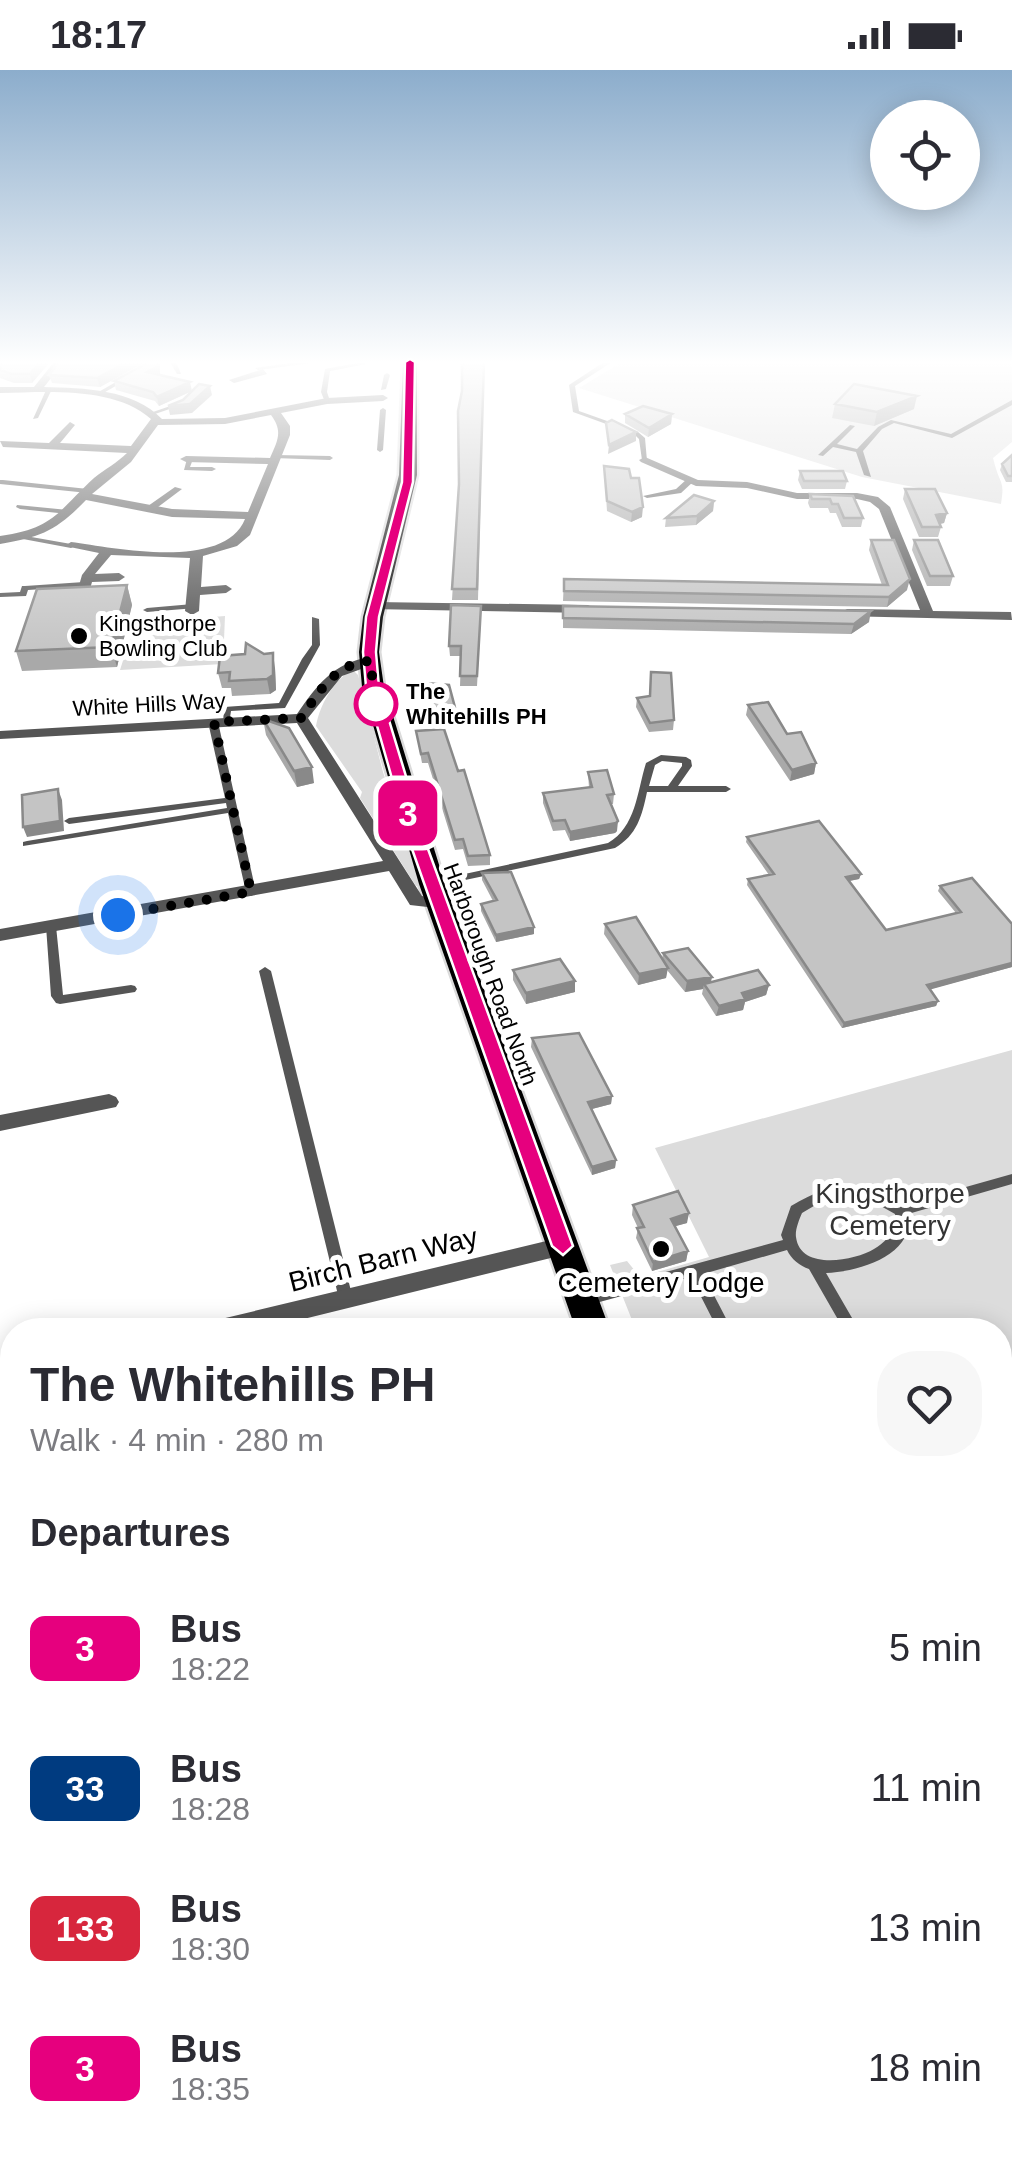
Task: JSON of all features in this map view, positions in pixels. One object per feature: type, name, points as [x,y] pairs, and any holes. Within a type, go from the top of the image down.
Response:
[{"type":"highway","name":"Harborough Road North","points":[[408,459],[408,482],[375,606],[370,661],[385,739],[435,895],[588,1315]]},
{"type":"street","points":[[1,543],[52,526],[125,459]]},
{"type":"street","points":[[190,459],[214,465],[271,459]]},
{"type":"street","points":[[70,546],[197,553],[222,550],[240,541],[275,459]]},
{"type":"street","points":[[646,460],[690,481],[747,485],[797,496],[874,500],[884,507],[928,615]]},
{"type":"street","points":[[86,494],[192,515],[252,516]]},
{"type":"street","points":[[84,586],[108,550]]},
{"type":"street","points":[[197,553],[193,603],[226,589]]},
{"type":"street","points":[[84,586],[119,577]]},
{"type":"street","points":[[375,606],[611,610]]},
{"type":"street","points":[[829,613],[1012,616]]},
{"type":"street","points":[[370,661],[352,662],[339,669],[301,718],[419,903],[435,895]]},
{"type":"street","name":"White Hills Way","points":[[0,734],[301,718]]},
{"type":"street","points":[[0,935],[393,865]]},
{"type":"street","points":[[0,1123],[109,1102]]},
{"type":"street","name":"Birch Barn Way","points":[[267,1318],[563,1246]]},
{"type":"lane","points":[[862,459],[868,475]]},
{"type":"lane","points":[[647,496],[678,491],[690,481]]},
{"type":"lane","points":[[3,482],[86,494]]},
{"type":"lane","points":[[151,508],[178,489]]},
{"type":"lane","points":[[20,507],[68,512]]},
{"type":"lane","points":[[23,538],[70,546]]},
{"type":"lane","points":[[0,595],[23,594],[24,588],[84,586]]},
{"type":"lane","points":[[147,610],[193,603]]},
{"type":"lane","points":[[282,706],[297,687],[305,657],[316,645],[315,619]]},
{"type":"lane","points":[[251,892],[230,805],[220,722],[226,709],[282,706],[301,718]]},
{"type":"lane","points":[[435,895],[611,846],[626,838],[635,822],[651,763],[677,756],[686,760],[687,766],[671,789]]},
{"type":"lane","points":[[642,790],[726,789]]},
{"type":"lane","points":[[69,822],[230,805]]},
{"type":"lane","points":[[27,844],[230,805]]},
{"type":"lane","points":[[51,926],[56,996],[60,1000],[131,989]]},
{"type":"lane","points":[[264,971],[346,1299]]},
{"type":"lane","points":[[845,1318],[814,1264],[790,1244],[789,1226],[796,1210],[822,1195],[866,1193],[901,1211],[1012,1179]]},
{"type":"lane","points":[[814,1264],[841,1266],[878,1257],[902,1233],[901,1211]]},
{"type":"lane","points":[[588,1315],[695,1271],[790,1244]]},
{"type":"lane","points":[[695,1271],[719,1318]]},
{"type":"green space","points":[[806,459],[993,459],[1002,486],[1001,504],[862,477]]},
{"type":"green space","points":[[225,616],[223,664],[120,670],[135,623]]},
{"type":"green space","points":[[352,669],[358,675],[383,772],[420,885],[416,886],[360,798],[362,792],[316,726],[328,694]]},
{"type":"green space","name":"Kingsthorpe Cemetery","points":[[1012,1050],[1012,1318],[631,1318],[610,1265],[627,1261],[640,1277],[709,1257],[655,1148]]},
{"type":"building","points":[[459,459],[481,459],[477,589],[452,589]]},
{"type":"building","points":[[1012,459],[1012,476],[1008,476],[1002,464]]},
{"type":"building","points":[[604,466],[629,469],[631,478],[639,478],[643,507],[632,512],[607,501]]},
{"type":"building","points":[[800,471],[843,471],[847,481],[804,481]]},
{"type":"building","points":[[905,489],[935,489],[947,513],[936,515],[941,527],[922,527]]},
{"type":"building","points":[[810,494],[853,496],[863,518],[844,518],[838,504],[832,504],[830,499],[812,499]]},
{"type":"building","points":[[694,495],[714,501],[697,516],[666,518]]},
{"type":"building","points":[[871,540],[894,540],[910,579],[889,597],[564,591],[564,579],[888,585]]},
{"type":"building","points":[[914,540],[938,540],[953,576],[930,576]]},
{"type":"building","points":[[127,585],[111,647],[16,651],[37,589]]},
{"type":"building","points":[[451,605],[481,606],[477,676],[460,676],[461,646],[449,646]]},
{"type":"building","points":[[563,606],[871,611],[854,624],[563,618]]},
{"type":"building","points":[[246,643],[264,654],[273,653],[273,675],[267,679],[229,681],[230,672],[218,673],[220,656],[245,654]]},
{"type":"building","points":[[651,672],[671,673],[674,720],[650,723],[637,698],[650,696]]},
{"type":"building","points":[[425,683],[449,685],[457,715],[434,717]]},
{"type":"building","points":[[768,702],[787,734],[801,732],[816,763],[792,770],[748,705]]},
{"type":"building","points":[[263,719],[289,728],[312,767],[294,771]]},
{"type":"building","points":[[444,729],[458,771],[464,770],[490,855],[468,856],[463,839],[455,840],[428,753],[421,754],[416,731]]},
{"type":"building","points":[[607,770],[614,794],[607,795],[616,823],[570,832],[565,820],[553,821],[543,793],[592,787],[588,772]]},
{"type":"building","points":[[58,789],[60,821],[23,827],[22,795]]},
{"type":"building","points":[[819,821],[861,874],[846,877],[886,930],[961,912],[940,886],[972,878],[1012,924],[1012,963],[927,985],[938,1001],[844,1023],[748,879],[774,874],[747,837]]},
{"type":"building","points":[[511,872],[534,927],[496,935],[481,904],[497,900],[482,873]]},
{"type":"building","points":[[636,917],[668,968],[639,974],[605,924]]},
{"type":"building","points":[[688,948],[712,977],[687,981],[663,953]]},
{"type":"building","points":[[560,959],[575,981],[526,993],[513,970]]},
{"type":"building","points":[[758,970],[769,985],[742,993],[745,999],[719,1006],[704,984]]},
{"type":"building","points":[[579,1033],[612,1096],[588,1102],[616,1160],[592,1167],[532,1038]]},
{"type":"building","points":[[678,1191],[689,1213],[671,1219],[688,1251],[653,1262],[637,1228],[644,1227],[633,1205]]},
{"type":"bus line","name":"3","points":[[410,459],[408,482],[372,617],[372,687],[439,905],[563,1246]]},
{"type":"place","name":"Kingsthorpe Bowling Club","points":[[79,636]]},
{"type":"place","name":"The Whitehills PH","points":[[376,704]]},
{"type":"place","name":"Cemetery Lodge","points":[[661,1249]]},
{"type":"route","points":[[118,915],[251,892],[214,722],[301,718],[336,672],[352,662],[370,661],[376,704]]}]
